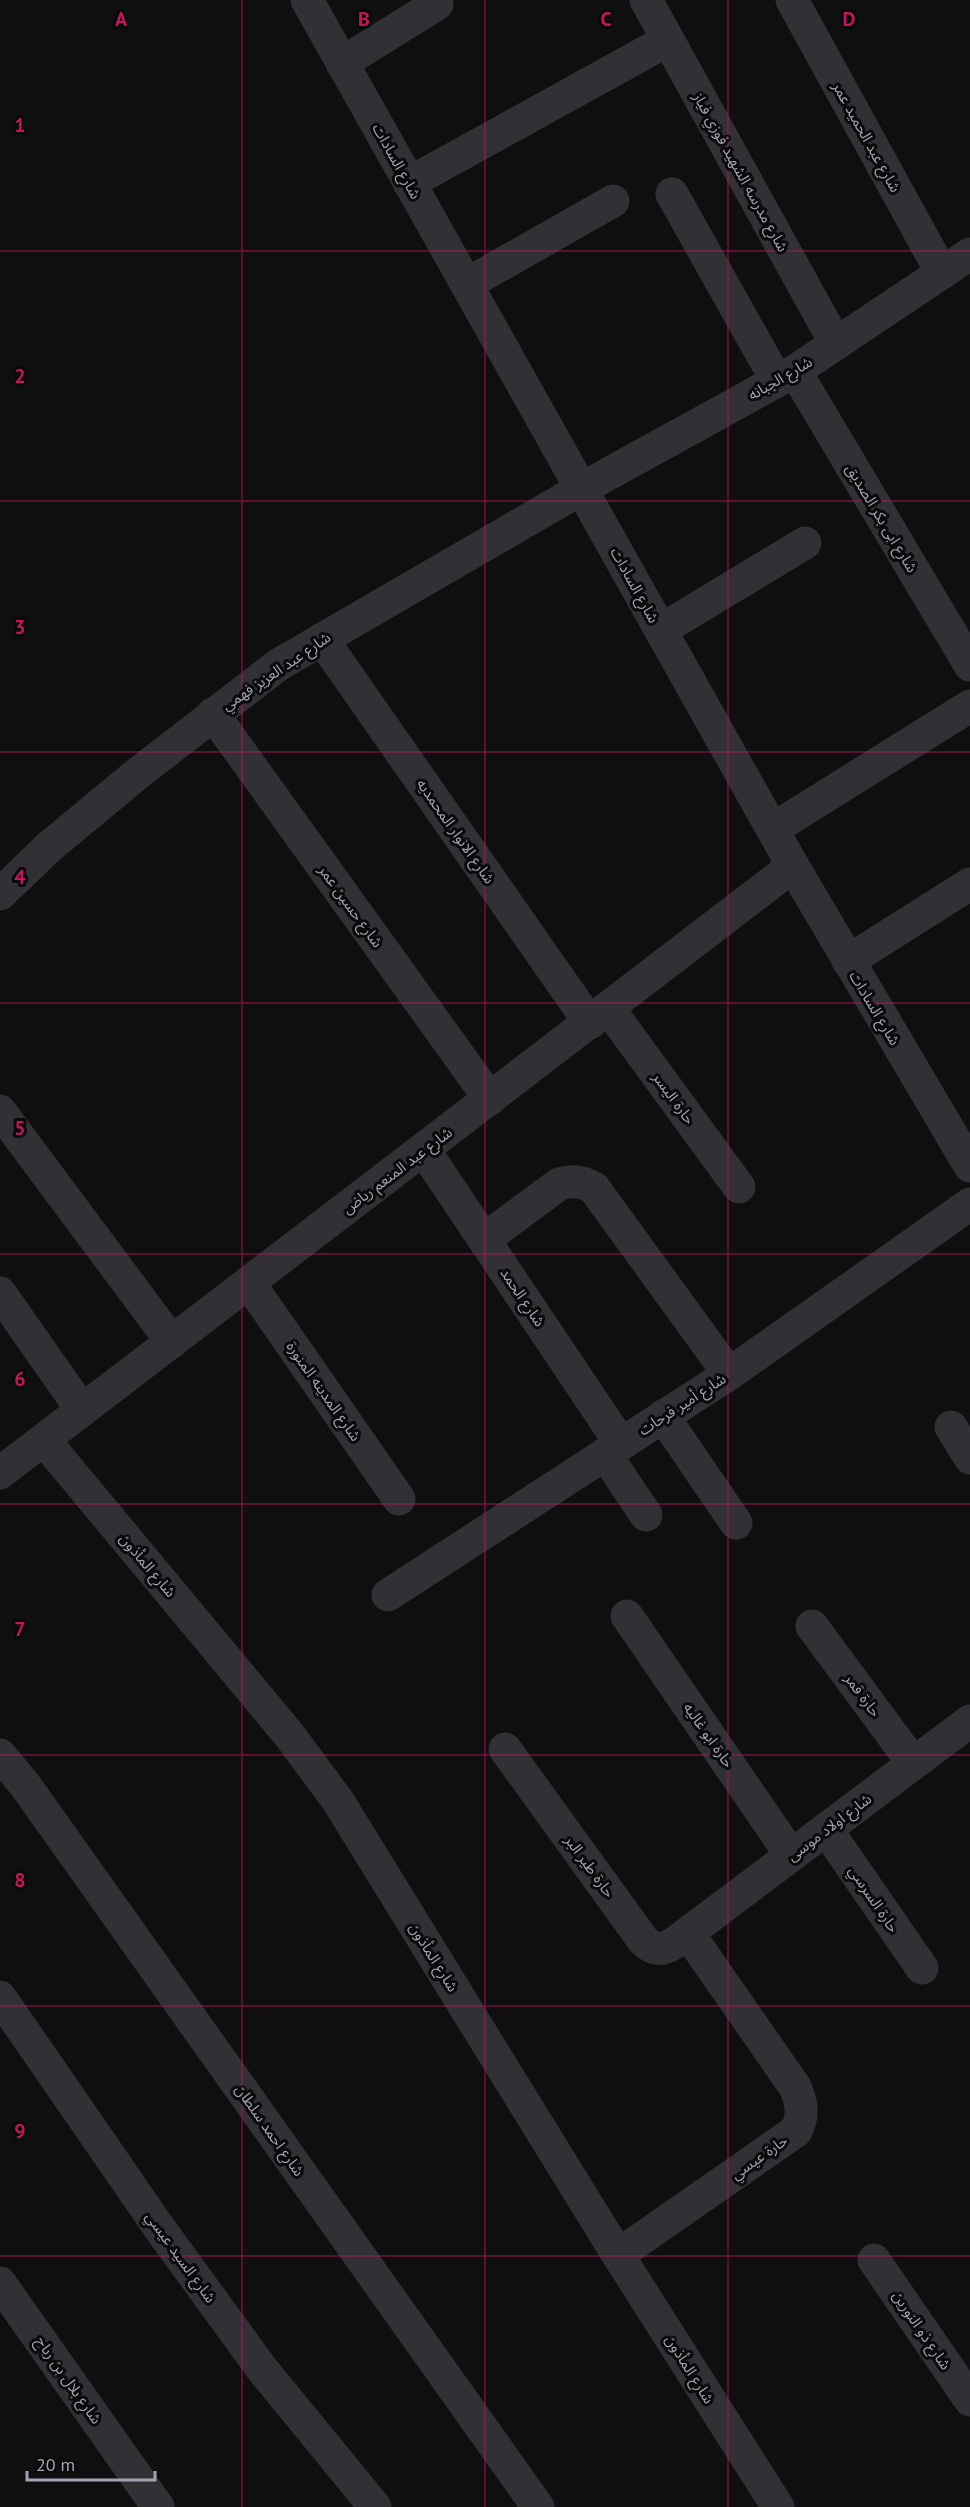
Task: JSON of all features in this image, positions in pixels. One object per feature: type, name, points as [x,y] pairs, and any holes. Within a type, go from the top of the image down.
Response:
[{"type":"street","name":"شارع السادات","points":[[307,0],[848,961],[970,1166]]},
{"type":"street","name":"شارع مدرسه الشهيد فوزي فياز","points":[[646,0],[836,344]]},
{"type":"street","name":"شارع عبد الحميد عمر","points":[[792,0],[962,262]]},
{"type":"street","points":[[342,63],[437,4]]},
{"type":"street","points":[[410,183],[668,40]]},
{"type":"street","name":"شارع ابى بكر الصديق","points":[[672,194],[970,665]]},
{"type":"street","points":[[467,284],[614,201]]},
{"type":"street","name":"شارع الجبانه","points":[[581,489],[786,376],[962,262]]},
{"type":"street","name":"شارع عبد العزيز فهمي","points":[[0,894],[49,847],[213,714],[278,665],[581,489]]},
{"type":"street","points":[[661,630],[804,543]]},
{"type":"street","name":"شارع الانوار المحمديه","points":[[322,639],[599,1016]]},
{"type":"street","points":[[773,829],[970,706]]},
{"type":"street","name":"شارع حسين عمر","points":[[213,714],[490,1099]]},
{"type":"street","name":"شارع عبد المنعم رياض","points":[[0,1473],[794,866]]},
{"type":"street","points":[[848,961],[970,884]]},
{"type":"street","name":"حارة اليسر","points":[[599,1016],[739,1187]]},
{"type":"street","points":[[0,1111],[172,1342]]},
{"type":"street","name":"شارع الحمد","points":[[424,1150],[485,1239],[613,1449],[646,1515]]},
{"type":"street","points":[[485,1239],[559,1184],[570,1181],[583,1182],[594,1188],[729,1374]]},
{"type":"street","name":"شارع أمير فرحات","points":[[388,1595],[729,1374],[970,1204]]},
{"type":"street","name":"شارع المدينه المنورة","points":[[249,1283],[399,1499]]},
{"type":"street","points":[[0,1293],[82,1410]]},
{"type":"street","points":[[663,1416],[736,1523]]},
{"type":"street","points":[[951,1426],[970,1458]]},
{"type":"street","name":"شارع المأذون","points":[[44,1440],[290,1736],[338,1801],[618,2255],[778,2507]]},
{"type":"street","name":"حارة ابو غاليه","points":[[627,1616],[791,1855]]},
{"type":"street","name":"حارة قمر","points":[[812,1626],[914,1763]]},
{"type":"street","name":"شارع اولاد موسى","points":[[688,1933],[970,1721]]},
{"type":"street","name":"حارة طير البر","points":[[505,1749],[643,1940],[649,1946],[662,1949],[669,1947],[688,1933]]},
{"type":"street","name":"شارع احمد سلطان","points":[[0,1755],[39,1804],[538,2507]]},
{"type":"street","name":"حارة السرسي","points":[[826,1829],[922,1968]]},
{"type":"street","name":"حارة عيسي","points":[[618,2255],[796,2131],[802,2114],[801,2100],[795,2087],[688,1933]]},
{"type":"street","name":"شارع السيد عيسي","points":[[0,1997],[134,2191],[255,2360],[375,2507]]},
{"type":"street","name":"شارع ذو النورين","points":[[874,2260],[970,2400]]},
{"type":"street","name":"شارع بلال بن رباح","points":[[0,2283],[158,2507]]}]
